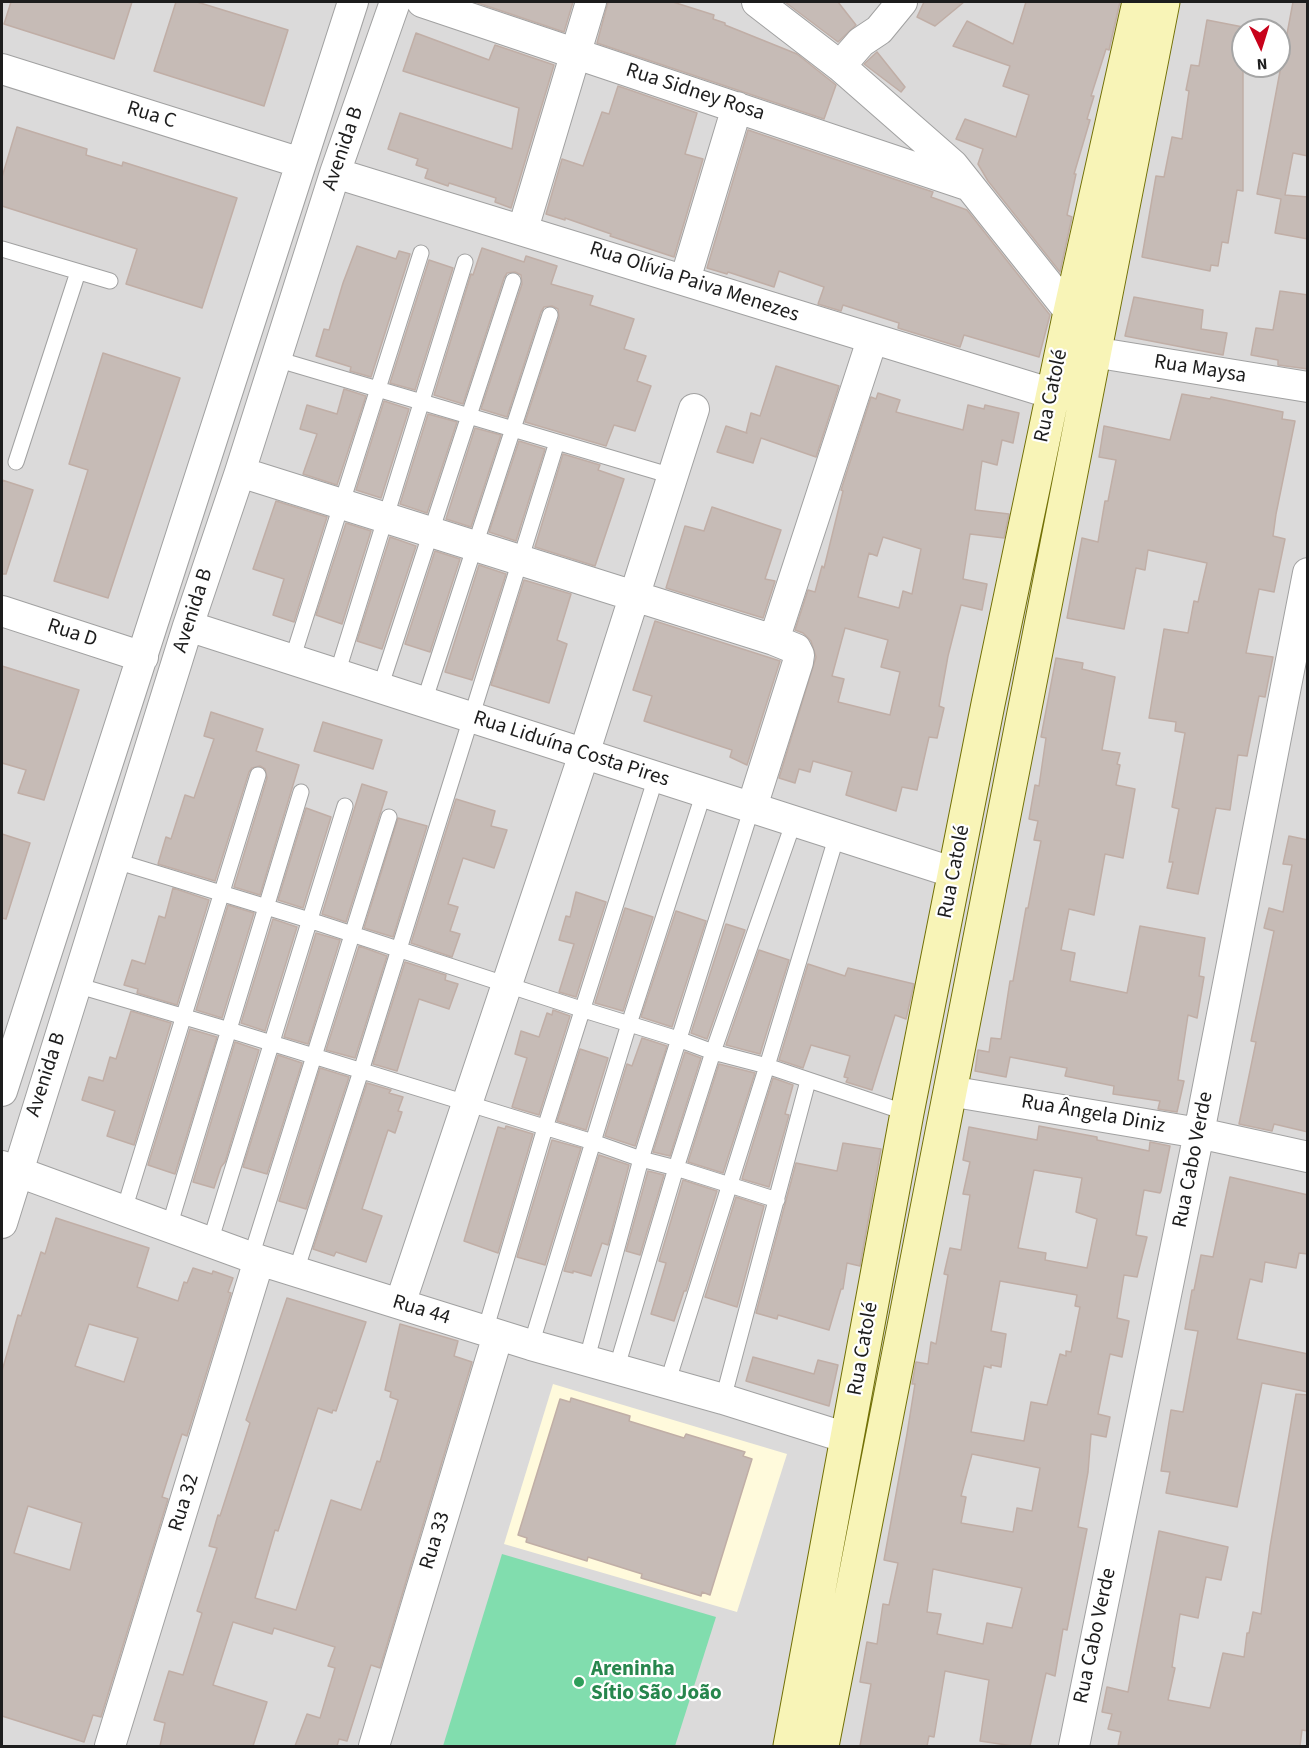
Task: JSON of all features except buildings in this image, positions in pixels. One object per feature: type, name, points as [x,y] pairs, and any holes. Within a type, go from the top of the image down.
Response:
[{"type":"street","name":"Avenida B","points":[[2,1091],[353,2]]},
{"type":"street","name":"Avenida B","points":[[2,1223],[9,1168],[76,985],[188,626],[240,472],[335,173],[394,2]]},
{"type":"street","name":"Rua Sidney Rosa","points":[[422,2],[968,185]]},
{"type":"street","points":[[523,230],[591,2]]},
{"type":"street","points":[[757,2],[840,66],[953,165],[1070,312]]},
{"type":"street","points":[[840,66],[861,42],[879,30],[902,2]]},
{"type":"street","name":"Rua Catolé","points":[[790,1746],[907,1113],[988,704],[1070,312],[1139,2]]},
{"type":"street","name":"Rua Catolé","points":[[822,1746],[1162,2]]},
{"type":"street","name":"Rua C","points":[[2,69],[301,163]]},
{"type":"street","points":[[685,280],[737,107]]},
{"type":"street","name":"Rua Olívia Paiva Menezes","points":[[335,173],[1053,394]]},
{"type":"street","points":[[774,640],[872,340]]},
{"type":"street","name":"Rua Maysa","points":[[1093,352],[1308,387]]},
{"type":"street","points":[[400,1304],[584,754],[694,409]]},
{"type":"street","points":[[240,472],[774,640],[796,649],[799,655],[752,807]]},
{"type":"street","name":"Rua Cabo Verde","points":[[1074,1746],[1199,1133],[1308,573]]},
{"type":"street","name":"Rua D","points":[[2,611],[143,657]]},
{"type":"street","name":"Rua Liduína Costa Pires","points":[[188,626],[955,873]]},
{"type":"street","points":[[988,704],[1025,711]]},
{"type":"street","name":"Rua Ângela Diniz","points":[[949,1091],[1199,1133],[1308,1156]]},
{"type":"street","name":"Rua 44","points":[[9,1168],[255,1258],[586,1362],[723,1399],[847,1438]]},
{"type":"street","name":"Rua 32","points":[[110,1746],[255,1258]]},
{"type":"street","name":"Rua 33","points":[[374,1746],[491,1333]]},
{"type":"lane","points":[[2,249],[110,281]]},
{"type":"lane","points":[[292,660],[422,253]]},
{"type":"lane","points":[[337,674],[465,262]]},
{"type":"lane","points":[[16,462],[78,272]]},
{"type":"lane","points":[[380,688],[513,281]]},
{"type":"lane","points":[[424,702],[549,315]]},
{"type":"lane","points":[[276,359],[672,476]]},
{"type":"lane","points":[[296,1271],[521,561],[556,442]]},
{"type":"lane","points":[[124,1210],[258,775]]},
{"type":"lane","points":[[491,1333],[545,1128],[656,777]]},
{"type":"lane","points":[[169,1227],[301,792]]},
{"type":"lane","points":[[531,1345],[629,1024],[704,792]]},
{"type":"lane","points":[[210,1242],[345,806]]},
{"type":"lane","points":[[586,1362],[641,1159],[752,807]]},
{"type":"lane","points":[[255,1258],[314,1056],[389,818]]},
{"type":"lane","points":[[616,1370],[713,1052],[794,821]]},
{"type":"lane","points":[[667,1384],[837,835]]},
{"type":"lane","points":[[116,861],[309,920],[907,1113]]},
{"type":"lane","points":[[76,985],[272,1043],[777,1200]]},
{"type":"lane","points":[[723,1399],[808,1081]]},
{"type":"shaded area","points":[[2,2],[1307,2],[1307,1746],[2,1746]]},
{"type":"shaded area","points":[[553,1384],[787,1454],[737,1612],[504,1544]]},
{"type":"green space","name":"Areninha Sítio São João","points":[[502,1554],[716,1617],[675,1746],[443,1746]]},
{"type":"place","name":"Areninha Sítio São João","points":[[579,1682]]}]
